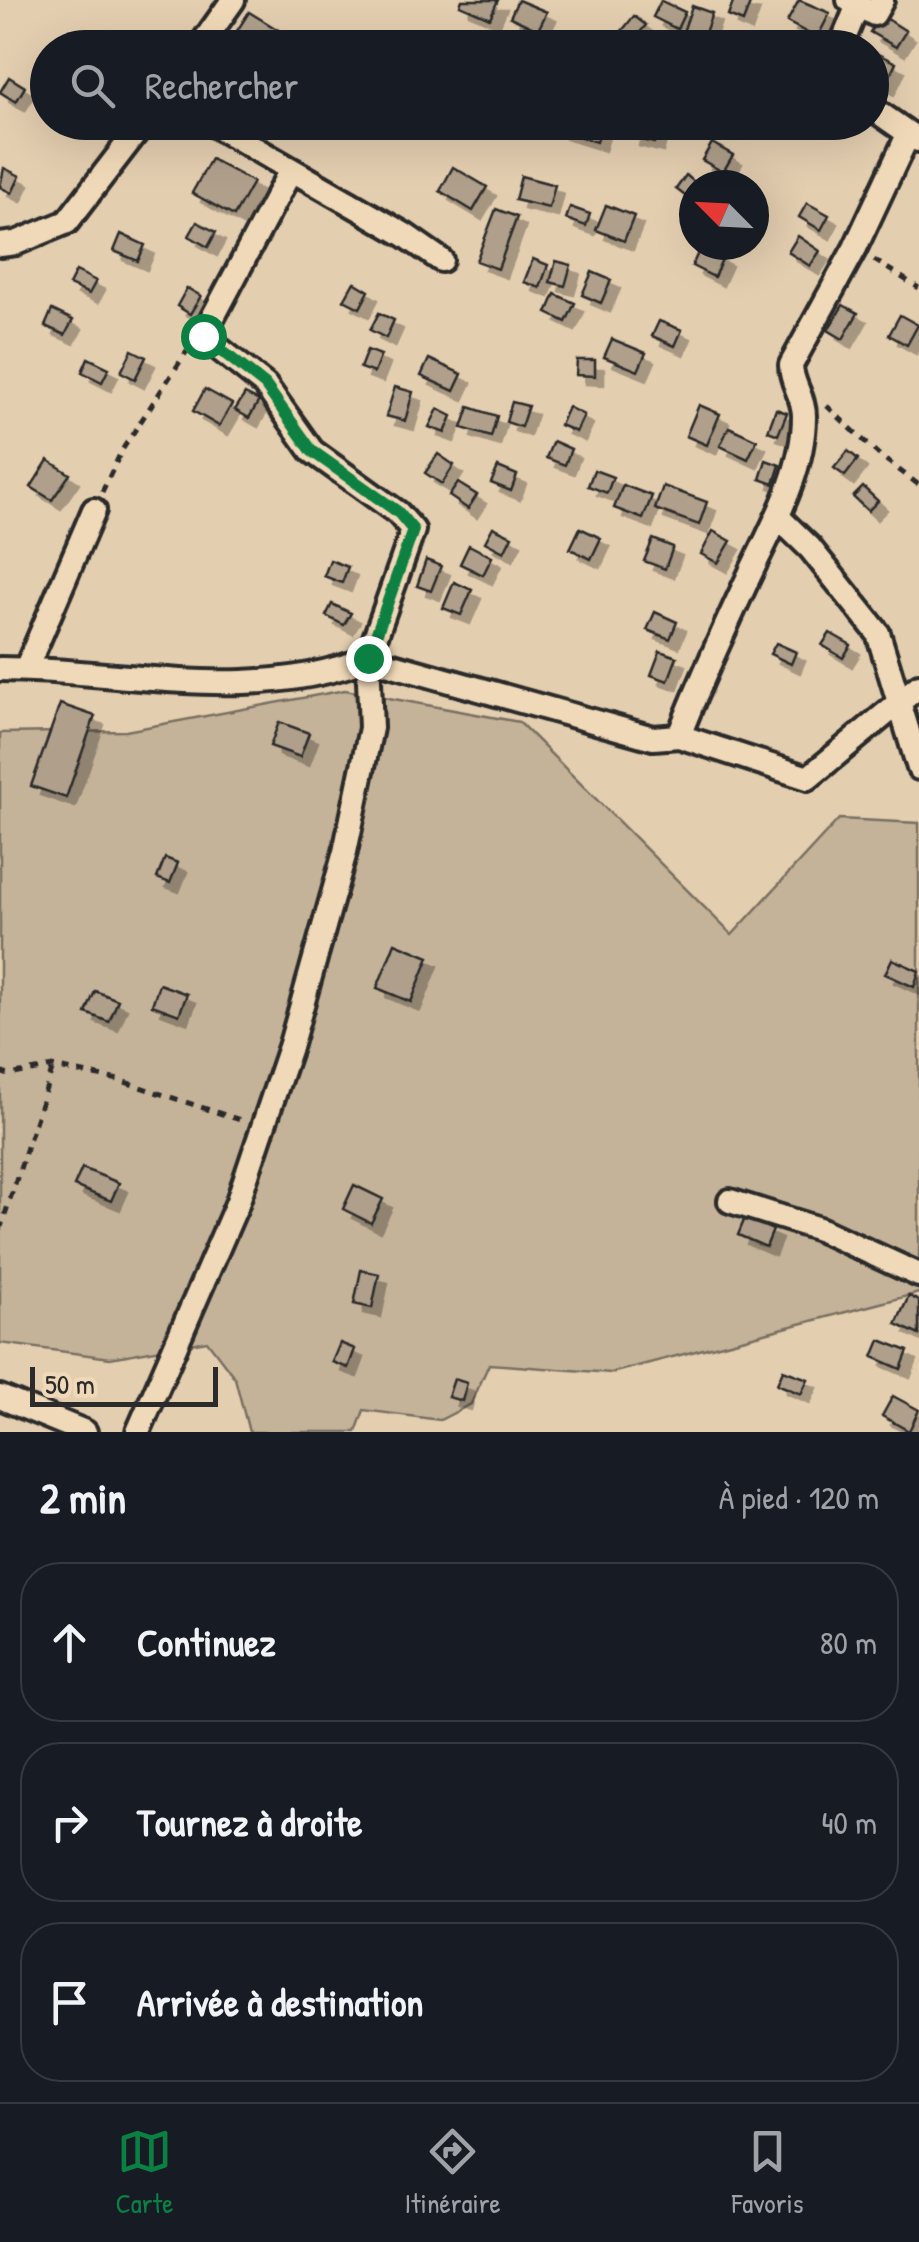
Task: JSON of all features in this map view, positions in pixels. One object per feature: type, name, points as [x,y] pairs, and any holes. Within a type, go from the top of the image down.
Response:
[{"type":"street","points":[[212,30],[233,0]]},
{"type":"street","points":[[845,30],[853,2],[874,14],[882,0]]},
{"type":"street","points":[[678,736],[700,680],[779,518],[804,416],[802,398],[791,380],[791,365],[913,138],[889,120]]},
{"type":"street","points":[[0,245],[16,243],[67,222],[130,140]]},
{"type":"street","points":[[240,140],[405,235],[441,260]]},
{"type":"street","points":[[138,1432],[237,1204],[291,1044],[345,852],[371,728],[368,658],[413,530],[398,512],[312,451],[265,385],[203,336],[291,170]]},
{"type":"street","points":[[26,669],[94,510]]},
{"type":"street","points":[[779,518],[810,548],[878,633],[919,768]]},
{"type":"street","points":[[0,669],[226,684],[340,670],[368,658],[653,738],[678,736],[808,778],[919,686]]},
{"type":"street","points":[[730,1201],[819,1229],[919,1276]]},
{"type":"street","points":[[0,1398],[85,1432]]},
{"type":"path","points":[[855,248],[919,288]]},
{"type":"path","points":[[94,510],[122,450],[192,344],[203,336]]},
{"type":"path","points":[[802,398],[820,401],[919,485]]},
{"type":"path","points":[[0,1230],[53,1067]]},
{"type":"path","points":[[0,1072],[9,1075],[53,1067],[119,1080],[263,1128]]},
{"type":"shaded area","points":[[345,690],[519,722],[732,935],[839,819],[919,823],[919,1293],[611,1373],[489,1364],[471,1404],[440,1420],[364,1410],[356,1432],[249,1432],[235,1378],[207,1341],[110,1358],[0,1343],[0,733],[126,731]]},
{"type":"building","points":[[462,0],[498,0],[490,18],[460,5]]},
{"type":"building","points":[[518,0],[547,12],[538,30],[510,17]]},
{"type":"building","points":[[734,0],[751,1],[743,22],[728,16]]},
{"type":"building","points":[[799,0],[830,13],[821,30],[802,30],[787,22]]},
{"type":"building","points":[[661,1],[685,12],[677,29],[653,17]]},
{"type":"building","points":[[692,6],[712,13],[706,30],[684,30]]},
{"type":"building","points":[[249,12],[278,30],[238,30]]},
{"type":"building","points":[[881,15],[906,31],[896,47],[889,43],[889,30],[871,30]]},
{"type":"building","points":[[634,16],[646,25],[642,30],[623,30]]},
{"type":"building","points":[[889,60],[896,63],[889,78]]},
{"type":"building","points":[[9,77],[25,87],[16,102],[0,92]]},
{"type":"building","points":[[712,143],[733,155],[724,170],[702,160]]},
{"type":"building","points":[[211,159],[253,182],[234,216],[192,193]]},
{"type":"building","points":[[453,167],[487,187],[473,211],[440,191]]},
{"type":"building","points":[[4,168],[20,176],[12,193],[0,187]]},
{"type":"building","points":[[521,176],[555,185],[549,208],[515,200]]},
{"type":"building","points":[[807,203],[829,215],[821,230],[799,217]]},
{"type":"building","points":[[606,205],[634,216],[624,241],[596,230]]},
{"type":"building","points":[[570,207],[590,214],[586,226],[566,219]]},
{"type":"building","points":[[496,209],[517,217],[498,269],[476,261]]},
{"type":"building","points":[[197,222],[216,232],[208,247],[189,236]]},
{"type":"building","points":[[121,234],[145,245],[138,261],[114,251]]},
{"type":"building","points":[[798,236],[820,251],[810,266],[788,252]]},
{"type":"building","points":[[533,259],[548,265],[540,288],[524,282]]},
{"type":"building","points":[[695,260],[722,260],[714,277],[692,266]]},
{"type":"building","points":[[556,261],[571,265],[565,286],[550,282]]},
{"type":"building","points":[[76,271],[96,281],[89,294],[69,285]]},
{"type":"building","points":[[592,272],[611,280],[601,303],[582,295]]},
{"type":"building","points":[[354,282],[369,291],[360,308],[344,300]]},
{"type":"building","points":[[187,288],[201,296],[190,314],[177,306]]},
{"type":"building","points":[[555,294],[575,303],[566,322],[547,313]]},
{"type":"building","points":[[843,305],[858,313],[843,339],[828,330]]},
{"type":"building","points":[[52,310],[73,320],[65,335],[45,326]]},
{"type":"building","points":[[379,313],[394,320],[386,338],[370,330]]},
{"type":"building","points":[[900,315],[918,325],[907,345],[889,335]]},
{"type":"building","points":[[659,321],[682,330],[675,346],[652,336]]},
{"type":"building","points":[[612,339],[646,353],[638,371],[604,357]]},
{"type":"building","points":[[132,350],[146,357],[135,379],[121,372]]},
{"type":"building","points":[[367,350],[381,355],[374,373],[360,368]]},
{"type":"building","points":[[88,358],[109,368],[102,382],[82,372]]},
{"type":"building","points":[[429,359],[462,374],[454,391],[421,376]]},
{"type":"building","points":[[577,360],[595,360],[595,376],[576,375]]},
{"type":"building","points":[[395,387],[413,392],[405,421],[386,416]]},
{"type":"building","points":[[205,389],[232,404],[219,426],[193,411]]},
{"type":"building","points":[[245,394],[259,401],[249,418],[235,410]]},
{"type":"building","points":[[512,402],[528,406],[521,427],[506,422]]},
{"type":"building","points":[[699,405],[720,414],[707,445],[686,436]]},
{"type":"building","points":[[469,407],[497,416],[491,437],[462,428]]},
{"type":"building","points":[[568,407],[584,415],[576,432],[560,425]]},
{"type":"building","points":[[438,409],[452,416],[445,433],[429,427]]},
{"type":"building","points":[[776,409],[787,413],[778,435],[768,431]]},
{"type":"building","points":[[729,427],[757,440],[748,459],[720,446]]},
{"type":"building","points":[[553,441],[571,449],[565,465],[546,458]]},
{"type":"building","points":[[848,451],[858,459],[845,476],[834,468]]},
{"type":"building","points":[[438,454],[454,465],[442,484],[425,473]]},
{"type":"building","points":[[48,460],[70,474],[52,500],[31,487]]},
{"type":"building","points":[[766,460],[780,465],[774,484],[760,479]]},
{"type":"building","points":[[498,467],[517,475],[511,491],[491,483]]},
{"type":"building","points":[[594,470],[613,477],[607,493],[588,486]]},
{"type":"building","points":[[458,483],[477,495],[468,509],[449,496]]},
{"type":"building","points":[[623,485],[652,496],[643,519],[614,508]]},
{"type":"building","points":[[663,486],[707,502],[699,525],[655,509]]},
{"type":"building","points":[[863,487],[878,501],[868,511],[853,497]]},
{"type":"building","points":[[493,527],[512,536],[504,552],[485,542]]},
{"type":"building","points":[[580,528],[601,538],[591,559],[570,549]]},
{"type":"building","points":[[713,531],[731,541],[718,563],[701,554]]},
{"type":"building","points":[[653,539],[673,547],[665,569],[644,561]]},
{"type":"building","points":[[469,545],[492,557],[483,575],[460,564]]},
{"type":"building","points":[[330,560],[348,567],[342,583],[324,576]]},
{"type":"building","points":[[426,560],[441,566],[431,591],[417,586]]},
{"type":"building","points":[[454,582],[472,590],[461,615],[443,608]]},
{"type":"building","points":[[332,604],[351,613],[344,625],[326,616]]},
{"type":"building","points":[[655,612],[677,622],[670,639],[647,630]]},
{"type":"building","points":[[830,633],[851,645],[843,658],[822,645]]},
{"type":"building","points":[[776,643],[796,652],[791,664],[770,654]]},
{"type":"building","points":[[660,651],[677,657],[668,681],[651,675]]},
{"type":"building","points":[[60,704],[95,716],[66,798],[31,786]]},
{"type":"building","points":[[279,722],[309,733],[300,757],[270,746]]},
{"type":"building","points":[[165,858],[178,863],[170,883],[157,878]]},
{"type":"building","points":[[395,943],[429,957],[411,1002],[377,988]]},
{"type":"building","points":[[892,959],[919,971],[914,987],[885,974]]},
{"type":"building","points":[[159,984],[187,994],[179,1015],[152,1005]]},
{"type":"building","points":[[95,991],[118,1000],[109,1022],[86,1013]]},
{"type":"building","points":[[82,1168],[119,1183],[111,1201],[74,1186]]},
{"type":"building","points":[[354,1185],[383,1199],[371,1223],[343,1209]]},
{"type":"building","points":[[745,1218],[773,1230],[766,1247],[738,1235]]},
{"type":"building","points":[[361,1270],[379,1274],[372,1308],[354,1304]]},
{"type":"building","points":[[909,1296],[919,1301],[919,1335],[896,1324]]},
{"type":"building","points":[[880,1340],[908,1351],[901,1369],[873,1357]]},
{"type":"building","points":[[340,1343],[355,1349],[348,1368],[332,1362]]},
{"type":"building","points":[[783,1370],[808,1379],[801,1394],[777,1384]]},
{"type":"building","points":[[454,1379],[467,1383],[462,1401],[448,1397]]},
{"type":"building","points":[[893,1396],[919,1410],[909,1431],[882,1416]]},
{"type":"route","points":[[203,336],[265,385],[312,451],[398,512],[413,530],[368,658]]}]
